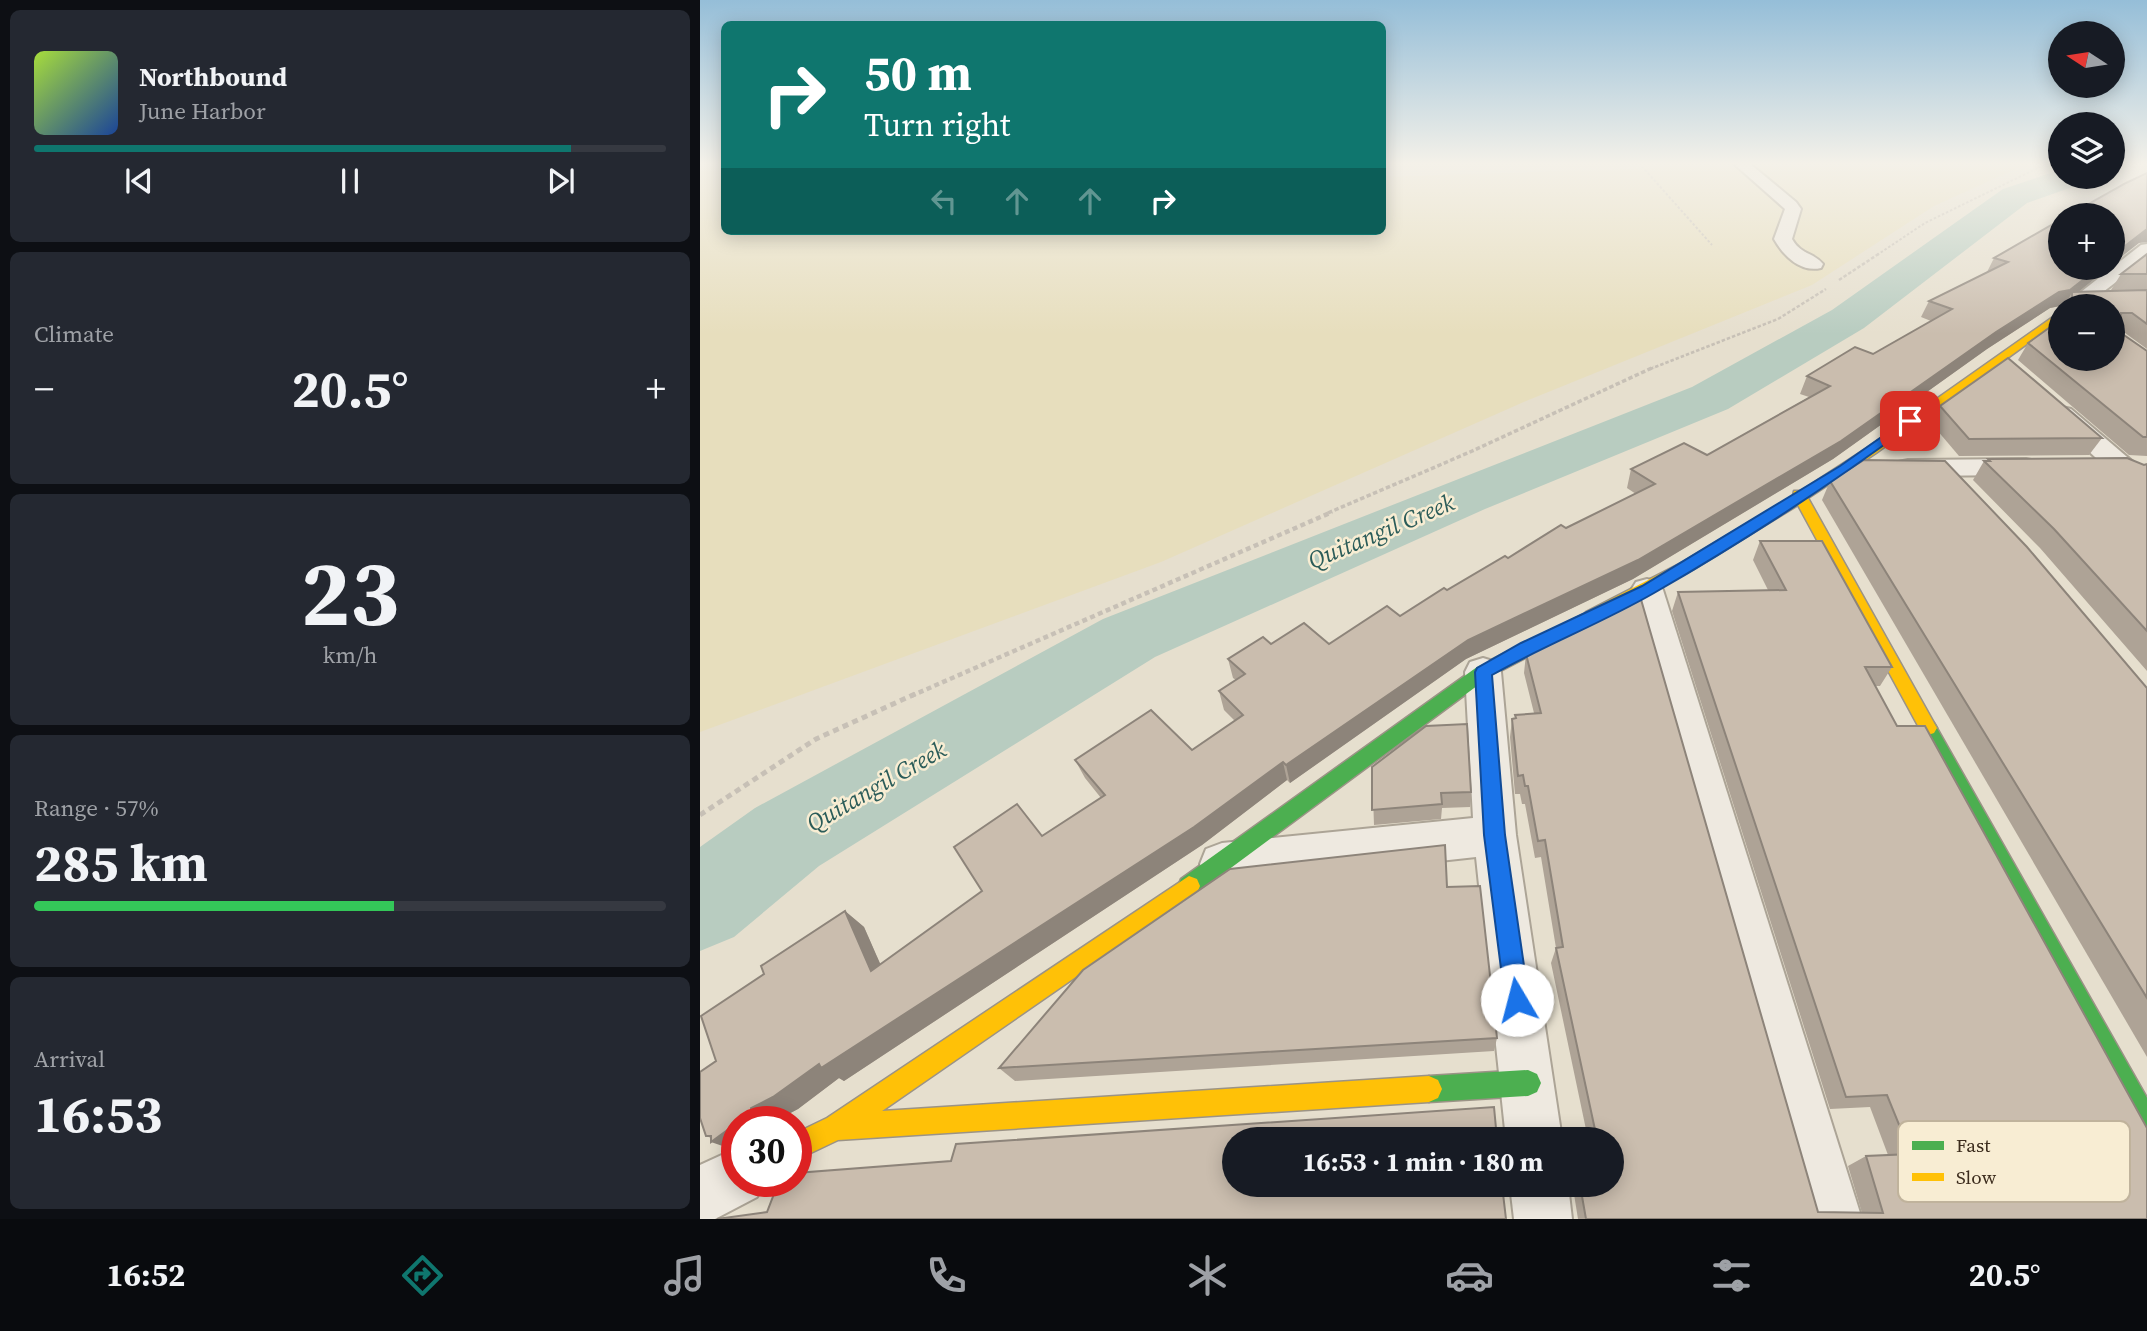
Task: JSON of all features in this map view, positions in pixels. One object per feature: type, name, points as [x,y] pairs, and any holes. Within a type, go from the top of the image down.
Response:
[{"type":"street","points":[[1789,220],[1783,239],[1791,253],[1814,264]]},
{"type":"street","points":[[2088,294],[2147,249]]},
{"type":"street","points":[[2128,262],[2147,273]]},
{"type":"street","points":[[812,1139],[836,1127],[1221,864],[1483,672],[1647,590],[1845,468],[2048,323]]},
{"type":"street","points":[[1997,357],[2018,375]]},
{"type":"street","points":[[2049,402],[2134,467],[2147,489]]},
{"type":"street","points":[[1845,468],[2053,467]]},
{"type":"street","points":[[2080,467],[2134,467]]},
{"type":"street","points":[[1943,468],[1971,497]]},
{"type":"street","points":[[1799,494],[2147,1123]]},
{"type":"street","points":[[1647,590],[1833,1219]]},
{"type":"street","points":[[1483,672],[1495,835],[1533,1127]]},
{"type":"street","points":[[1221,864],[1495,835]]},
{"type":"street","points":[[836,1127],[1528,1083]]},
{"type":"street","points":[[700,1196],[721,1185]]},
{"type":"street","points":[[1540,1197],[1543,1219]]},
{"type":"path","points":[[1690,220],[1712,245]]},
{"type":"path","points":[[700,815],[816,739],[1076,622],[1470,452],[1653,368],[1778,319],[1931,220]]},
{"type":"shaded area","points":[[700,220],[721,220],[721,235],[1386,235],[1386,220],[1913,220],[1812,285],[1526,401],[1161,562],[700,732]]},
{"type":"building","points":[[2125,220],[2147,220],[2147,229],[2125,246]]},
{"type":"building","points":[[2048,227],[2048,280],[2083,280],[2070,290],[2048,294],[2048,299],[1996,332],[1841,441],[1638,560],[1468,640],[1286,765],[1283,762],[1194,827],[821,1068],[819,1064],[773,1097],[755,1106],[721,1106],[721,1135],[711,1142],[711,1136],[706,1136],[700,1118],[700,1072],[716,1061],[701,1016],[764,974],[761,966],[845,911],[871,971],[982,891],[954,847],[1017,804],[1042,836],[1105,795],[1075,760],[1151,710],[1192,750],[1243,715],[1219,691],[1245,674],[1228,659],[1263,637],[1271,644],[1304,623],[1329,644],[1387,606],[1400,616],[1444,588],[1447,590],[1505,556],[1508,558],[1561,525],[1566,528],[1655,484],[1631,469],[1684,443],[1707,455],[1830,386],[1807,376],[1855,347],[1873,354],[1952,309],[1929,301],[2008,262],[1994,258]]},
{"type":"building","points":[[2147,254],[2147,274],[2125,274],[2125,271]]},
{"type":"building","points":[[2147,290],[2147,324],[2132,313],[2125,313],[2125,294],[2072,292]]},
{"type":"building","points":[[2048,329],[2048,359],[2028,343]]},
{"type":"building","points":[[2125,336],[2147,351],[2147,437],[2143,437],[2062,371],[2125,371]]},
{"type":"building","points":[[2008,358],[2102,438],[1969,439],[1940,406]]},
{"type":"building","points":[[2127,458],[2147,464],[2147,631],[2054,529],[1984,461]]},
{"type":"building","points":[[1864,460],[1945,461],[2027,547],[2147,688],[2147,998],[1830,481]]},
{"type":"building","points":[[1760,541],[1822,541],[1892,667],[1865,667],[1897,726],[1925,726],[2147,1128],[2147,1219],[1586,1219],[1582,1197],[1624,1197],[1624,1127],[1594,1127],[1556,948],[1563,947],[1545,840],[1538,841],[1528,786],[1525,786],[1523,775],[1518,776],[1512,719],[1516,718],[1515,715],[1541,713],[1526,654],[1640,596],[1818,1212],[1883,1213],[1866,1156],[1898,1155],[1898,1202],[2130,1202],[2130,1121],[1898,1122],[1887,1095],[1846,1097],[1678,592],[1786,590]]},
{"type":"building","points":[[1467,724],[1471,792],[1441,793],[1442,804],[1372,810],[1372,767],[1426,726]]},
{"type":"building","points":[[1445,845],[1447,887],[1480,886],[1497,1038],[999,1068],[1083,970],[1230,869]]},
{"type":"building","points":[[1494,1107],[1496,1127],[1222,1127],[1222,1197],[1503,1197],[1506,1219],[717,1219],[767,1212],[773,1197],[812,1197],[812,1172],[951,1161],[956,1144]]},
{"type":"waterway","name":"Quitangil Creek","points":[[700,904],[787,837],[1129,638],[1464,496],[1710,398],[1848,319],[1983,220]]},
{"type":"traffic: fast","points":[[1189,886],[1483,672],[1592,616]]},
{"type":"traffic: fast","points":[[1928,728],[2147,1123]]},
{"type":"traffic: fast","points":[[1429,1089],[1528,1083]]},
{"type":"traffic: slow","points":[[1592,616],[1689,565],[1813,489],[2048,323]]},
{"type":"traffic: slow","points":[[1799,494],[1928,728]]},
{"type":"traffic: slow","points":[[812,1139],[836,1127],[1189,886]]},
{"type":"traffic: slow","points":[[836,1127],[1429,1089]]},
{"type":"route","points":[[1517,1000],[1495,835],[1483,672],[1647,590],[1845,468],[1910,421]]}]
